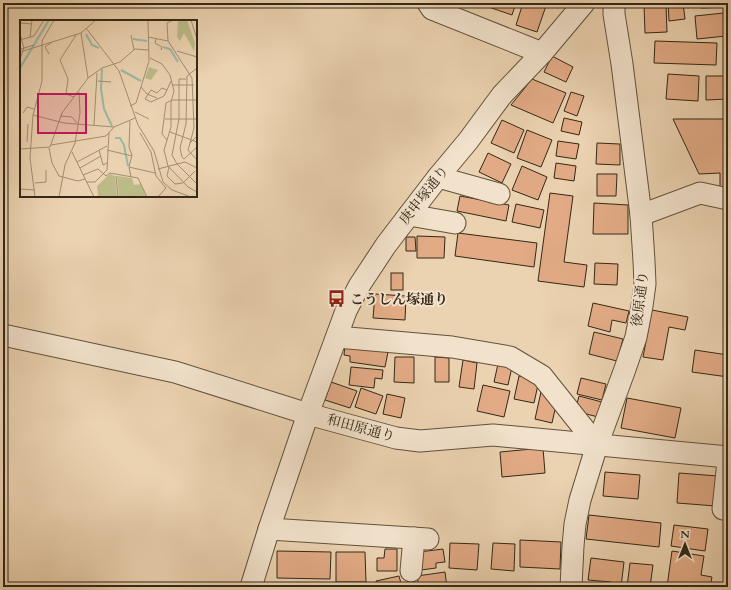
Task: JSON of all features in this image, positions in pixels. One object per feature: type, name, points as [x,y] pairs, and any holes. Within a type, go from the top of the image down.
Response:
[{"type":"street","points":[[428,3],[432,9],[542,53]]},
{"type":"street","name":"庚申塚通り","points":[[250,587],[308,414],[346,311],[359,286],[386,244],[468,141],[502,95],[542,53],[584,3]]},
{"type":"street","name":"後原通り","points":[[571,587],[575,524],[580,500],[597,444],[636,337],[645,284],[641,215],[622,64],[614,14],[614,3]]},
{"type":"street","points":[[438,178],[499,194]]},
{"type":"street","points":[[641,215],[700,193],[728,199]]},
{"type":"street","points":[[409,215],[455,223]]},
{"type":"street","name":"和田原通り","points":[[3,335],[175,372],[308,414],[396,438],[420,441],[493,435],[728,457]]},
{"type":"street","points":[[337,337],[452,347],[510,357],[542,376],[597,444]]},
{"type":"street","points":[[723,510],[728,461]]},
{"type":"street","points":[[269,529],[421,538],[411,572]]},
{"type":"building","points":[[477,3],[516,3],[512,15]]},
{"type":"building","points":[[523,3],[547,3],[537,32],[516,25]]},
{"type":"building","points":[[668,3],[683,3],[685,19],[669,21]]},
{"type":"building","points":[[701,3],[727,3],[727,7],[701,8]]},
{"type":"building","points":[[666,4],[667,32],[645,33],[644,5]]},
{"type":"building","points":[[724,13],[726,36],[697,39],[695,16]]},
{"type":"building","points":[[655,41],[717,43],[716,65],[654,63]]},
{"type":"building","points":[[552,56],[573,67],[566,82],[544,72]]},
{"type":"building","points":[[668,74],[699,76],[698,101],[666,99]]},
{"type":"building","points":[[706,76],[728,76],[728,99],[706,100]]},
{"type":"building","points":[[532,79],[566,93],[553,123],[511,105]]},
{"type":"building","points":[[571,92],[584,96],[577,116],[564,111]]},
{"type":"building","points":[[564,118],[582,122],[579,135],[561,131]]},
{"type":"building","points":[[673,119],[728,119],[728,191],[720,191],[720,173],[699,174]]},
{"type":"building","points":[[502,120],[524,130],[514,153],[491,143]]},
{"type":"building","points":[[527,130],[552,140],[541,167],[517,158]]},
{"type":"building","points":[[558,141],[579,144],[576,159],[556,156]]},
{"type":"building","points":[[597,143],[620,144],[620,165],[596,164]]},
{"type":"building","points":[[488,153],[511,164],[502,183],[479,172]]},
{"type":"building","points":[[556,163],[576,166],[574,181],[554,178]]},
{"type":"building","points":[[522,166],[547,177],[538,200],[512,190]]},
{"type":"building","points":[[597,174],[617,174],[616,196],[597,196]]},
{"type":"building","points":[[550,193],[573,196],[564,262],[587,265],[584,287],[538,281]]},
{"type":"building","points":[[460,196],[509,205],[506,221],[457,211]]},
{"type":"building","points":[[594,203],[628,205],[628,234],[593,234]]},
{"type":"building","points":[[516,204],[544,210],[540,228],[512,222]]},
{"type":"building","points":[[458,233],[537,243],[534,267],[455,256]]},
{"type":"building","points":[[417,236],[445,237],[444,258],[417,258]]},
{"type":"building","points":[[406,237],[415,237],[416,251],[406,251]]},
{"type":"building","points":[[595,263],[618,264],[617,285],[594,284]]},
{"type":"building","points":[[391,273],[403,273],[403,290],[391,290]]},
{"type":"building","points":[[375,294],[406,296],[405,320],[373,318]]},
{"type":"building","points":[[593,303],[629,311],[626,323],[612,320],[610,332],[588,326]]},
{"type":"building","points":[[652,310],[688,317],[685,330],[669,327],[663,360],[643,357]]},
{"type":"building","points":[[594,332],[623,339],[617,361],[589,354]]},
{"type":"building","points":[[345,344],[388,352],[385,367],[350,362],[350,356],[344,355]]},
{"type":"building","points":[[695,350],[728,355],[728,377],[692,372]]},
{"type":"building","points":[[395,357],[414,357],[414,383],[394,382]]},
{"type":"building","points":[[435,357],[449,358],[449,382],[435,382]]},
{"type":"building","points":[[463,360],[477,363],[474,389],[459,387]]},
{"type":"building","points":[[498,364],[512,367],[508,385],[494,382]]},
{"type":"building","points":[[351,367],[383,370],[382,379],[375,378],[374,388],[349,385]]},
{"type":"building","points":[[519,376],[539,380],[534,403],[514,399]]},
{"type":"building","points":[[581,378],[606,384],[602,400],[577,394]]},
{"type":"building","points":[[331,382],[357,391],[350,408],[325,400]]},
{"type":"building","points":[[483,385],[510,391],[504,417],[477,411]]},
{"type":"building","points":[[361,388],[383,396],[376,414],[355,407]]},
{"type":"building","points":[[541,392],[547,394],[556,405],[552,423],[535,419]]},
{"type":"building","points":[[387,394],[405,398],[401,418],[383,414]]},
{"type":"building","points":[[579,396],[602,402],[598,417],[575,411]]},
{"type":"building","points":[[627,398],[681,408],[675,438],[621,428]]},
{"type":"building","points":[[543,448],[545,473],[502,477],[500,452]]},
{"type":"building","points":[[605,472],[640,475],[638,499],[603,496]]},
{"type":"building","points":[[679,473],[718,476],[716,506],[677,503]]},
{"type":"building","points":[[589,515],[661,523],[659,547],[586,539]]},
{"type":"building","points":[[674,525],[708,529],[705,551],[671,546]]},
{"type":"building","points":[[520,540],[561,542],[560,569],[520,567]]},
{"type":"building","points":[[450,543],[479,544],[477,570],[449,568]]},
{"type":"building","points":[[493,543],[515,544],[514,571],[491,569]]},
{"type":"building","points":[[385,549],[397,549],[397,571],[377,571],[377,558],[384,558]]},
{"type":"building","points":[[443,549],[445,562],[436,563],[436,568],[421,570],[419,552]]},
{"type":"building","points":[[277,551],[331,552],[330,579],[277,578]]},
{"type":"building","points":[[672,551],[704,556],[701,575],[712,577],[710,587],[667,587]]},
{"type":"building","points":[[336,552],[365,552],[366,582],[336,582]]},
{"type":"building","points":[[591,558],[624,562],[621,587],[610,587],[611,582],[588,580]]},
{"type":"building","points":[[630,563],[653,565],[650,587],[627,587]]},
{"type":"building","points":[[445,572],[447,587],[419,587],[417,576]]},
{"type":"building","points":[[399,576],[402,587],[377,587],[376,581]]},
{"type":"place","name":"こうしん塚通り","points":[[337,299]]}]
